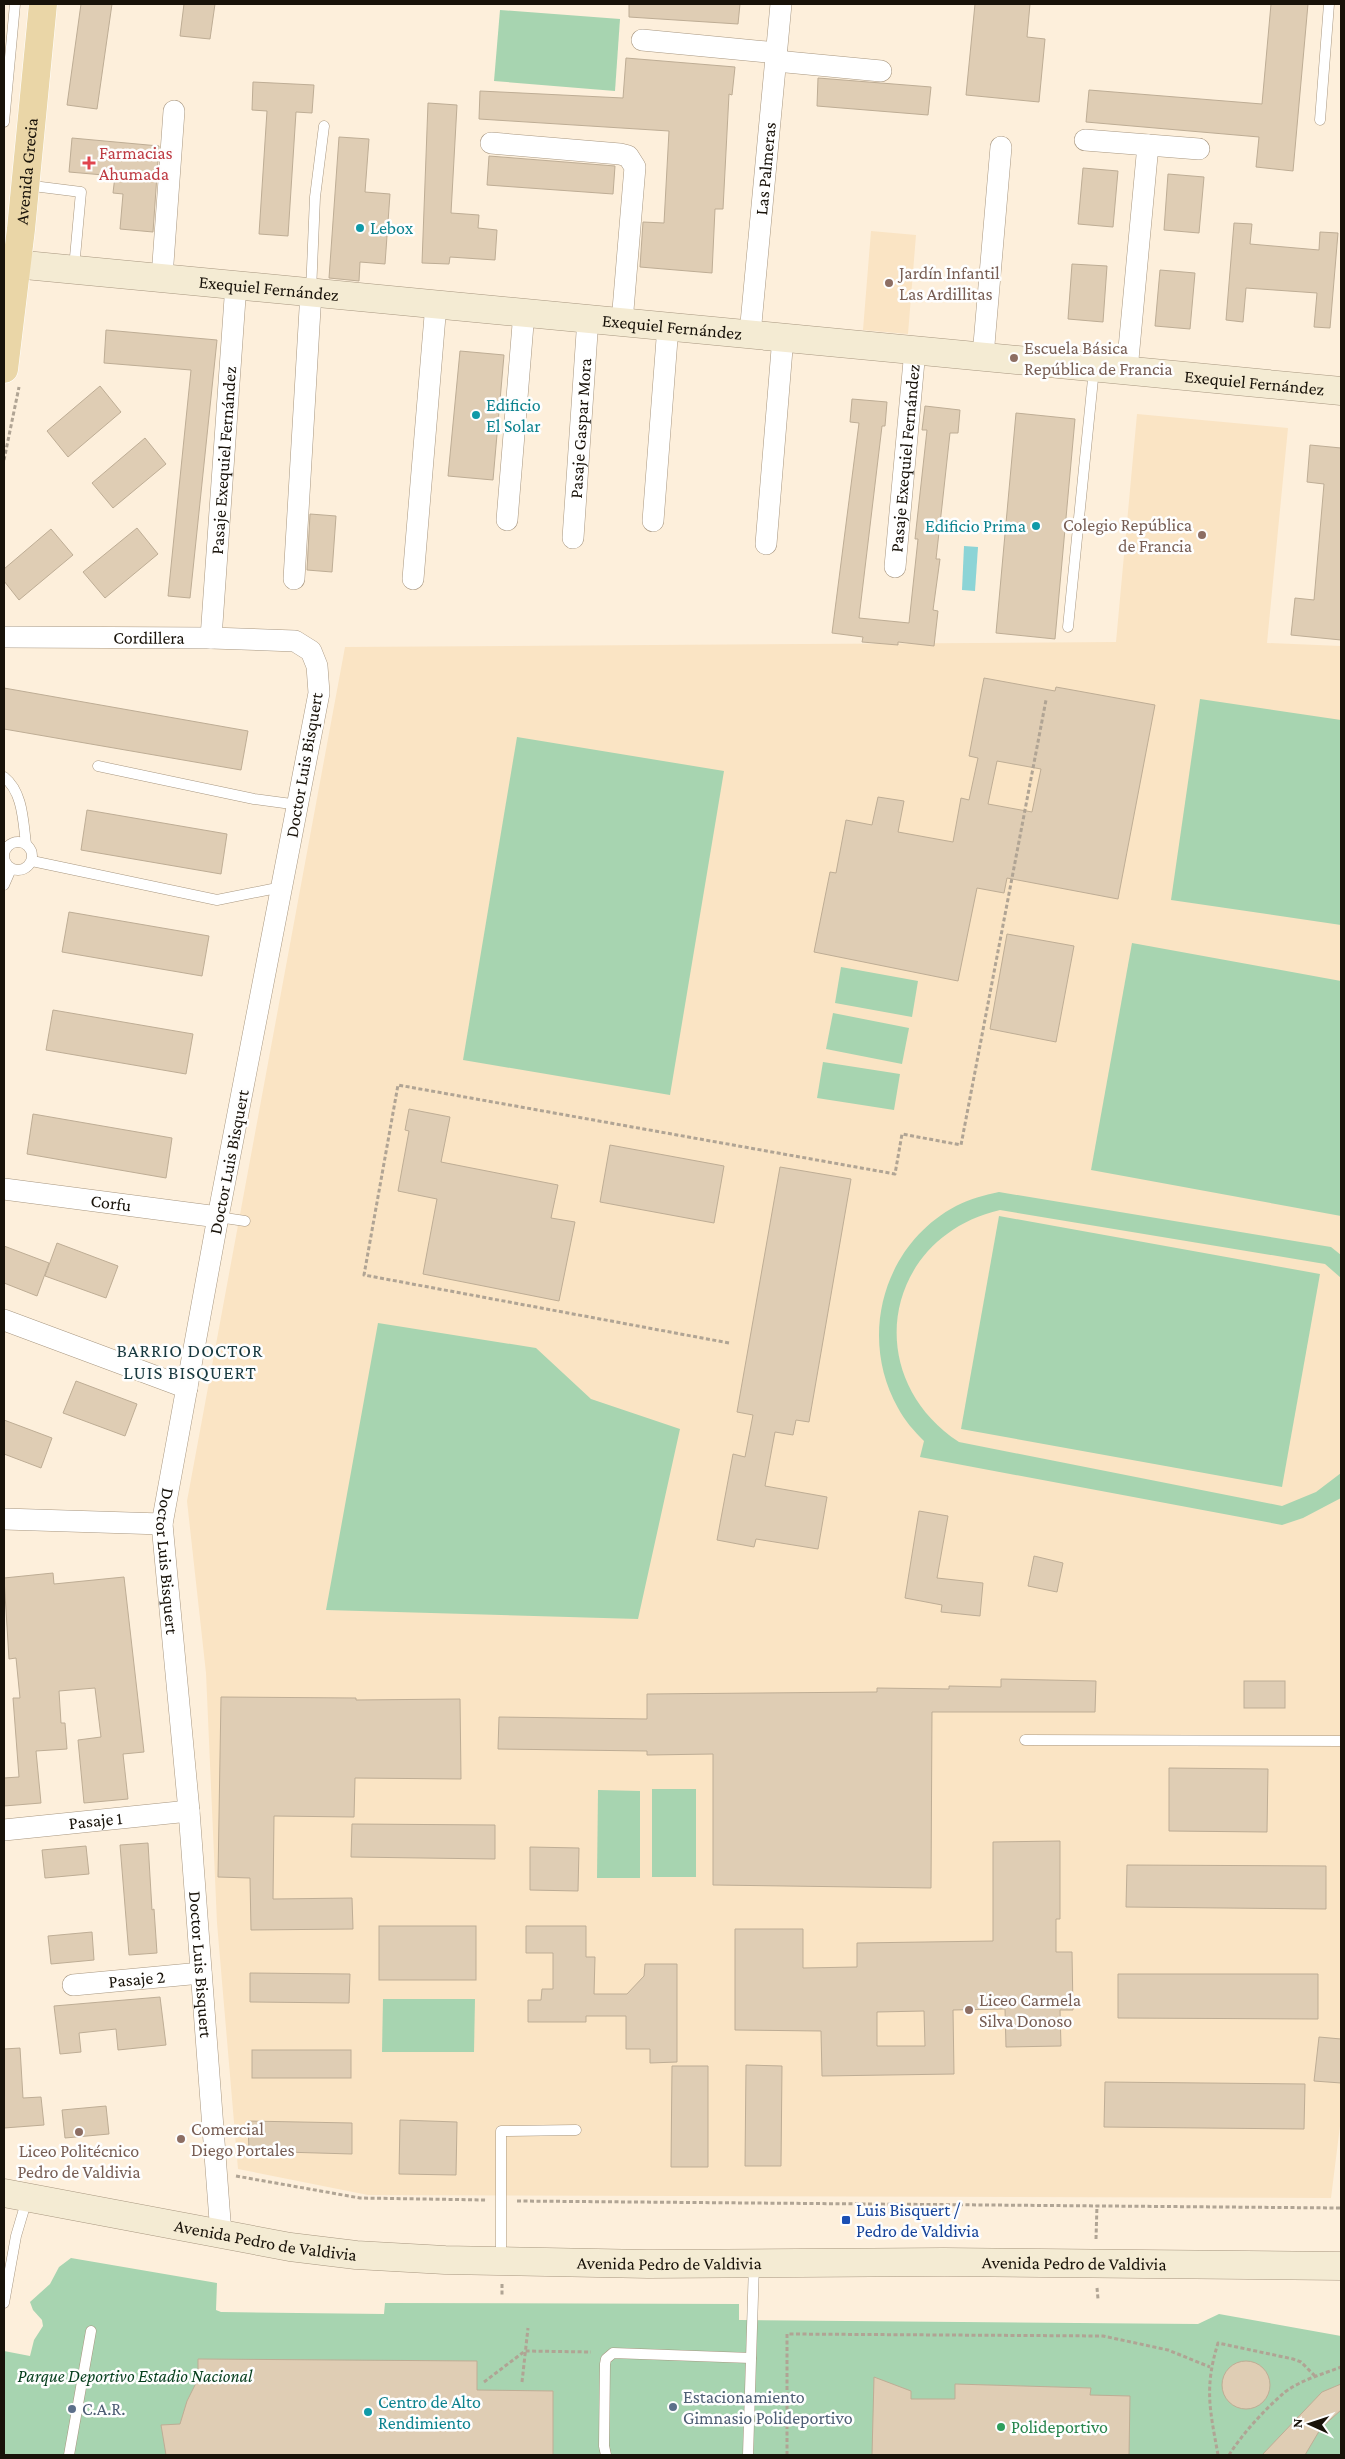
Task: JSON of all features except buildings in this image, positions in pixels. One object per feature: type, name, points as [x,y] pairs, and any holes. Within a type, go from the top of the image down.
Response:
[{"type":"main road","name":"Avenida Grecia","points":[[4,369],[10,263],[25,185],[43,4]]},
{"type":"street","name":"Las Palmeras","points":[[750,334],[781,4]]},
{"type":"street","points":[[642,40],[881,71]]},
{"type":"street","points":[[162,277],[174,111]]},
{"type":"street","points":[[1086,140],[1200,149]]},
{"type":"street","points":[[491,143],[620,154],[632,161],[635,167],[622,322]]},
{"type":"street","points":[[1127,370],[1148,145]]},
{"type":"street","points":[[983,356],[1001,147]]},
{"type":"street","name":"Exequiel Fernández","points":[[10,263],[1341,391]]},
{"type":"street","name":"Pasaje Exequiel Fernández","points":[[211,638],[236,284]]},
{"type":"street","points":[[294,579],[311,292]]},
{"type":"street","points":[[413,579],[436,304]]},
{"type":"street","points":[[507,520],[524,312]]},
{"type":"street","name":"Pasaje Gaspar Mora","points":[[573,538],[588,318]]},
{"type":"street","points":[[653,521],[668,326]]},
{"type":"street","points":[[766,544],[783,337]]},
{"type":"street","name":"Pasaje Exequiel Fernández","points":[[895,567],[915,350]]},
{"type":"street","name":"Cordillera","points":[[4,637],[211,638],[295,641]]},
{"type":"street","name":"Doctor Luis Bisquert","points":[[221,2234],[189,1811],[162,1524],[218,1217],[319,693],[317,666],[311,650],[295,641]]},
{"type":"street","name":"Corfu","points":[[4,1190],[218,1217]]},
{"type":"street","points":[[4,1320],[187,1388]]},
{"type":"street","points":[[4,1519],[162,1524]]},
{"type":"street","name":"Pasaje 1","points":[[4,1830],[189,1811]]},
{"type":"street","name":"Pasaje 2","points":[[73,1985],[201,1973]]},
{"type":"street","name":"Avenida Pedro de Valdivia","points":[[15,2196],[290,2247],[356,2255],[501,2261],[648,2264],[944,2262],[1341,2266]]},
{"type":"lane","points":[[4,122],[15,4]]},
{"type":"lane","points":[[1320,120],[1329,4]]},
{"type":"lane","points":[[311,292],[315,196],[324,126]]},
{"type":"lane","points":[[25,185],[82,192],[73,269]]},
{"type":"lane","points":[[1068,627],[1094,367]]},
{"type":"lane","points":[[98,766],[254,799],[298,805]]},
{"type":"lane","points":[[4,776],[12,783],[21,807],[26,844],[33,854],[32,861],[23,870],[11,869]]},
{"type":"lane","points":[[11,869],[4,858],[6,845],[13,843],[26,844]]},
{"type":"lane","points":[[32,861],[217,900],[282,887]]},
{"type":"lane","points":[[4,885],[11,869]]},
{"type":"lane","points":[[218,1217],[244,1221]]},
{"type":"lane","points":[[1025,1740],[1341,1741]]},
{"type":"lane","points":[[501,2261],[501,2131],[576,2130]]},
{"type":"lane","points":[[4,2303],[16,2236],[15,2196]]},
{"type":"lane","points":[[748,2455],[754,2263]]},
{"type":"lane","points":[[69,2455],[91,2331]]},
{"type":"lane","points":[[606,2455],[604,2446],[605,2364],[609,2355],[613,2353],[751,2358]]},
{"type":"path","points":[[729,1342],[364,1274],[398,1085],[895,1174],[902,1134],[961,1145],[1046,700]]},
{"type":"path","points":[[216,2172],[360,2198],[1341,2208]]},
{"type":"path","points":[[522,2382],[528,2328]]},
{"type":"path","points":[[787,2455],[787,2334],[1103,2336],[1168,2350],[1210,2367]]},
{"type":"path","points":[[1218,2455],[1208,2385],[1210,2367],[1218,2343],[1293,2359],[1301,2362],[1315,2376]]},
{"type":"path","points":[[484,2382],[526,2350],[597,2352],[609,2355]]},
{"type":"path","points":[[1229,2455],[1236,2444],[1286,2392],[1315,2376],[1341,2367]]},
{"type":"shaded area","name":"Jardín Infantil Las Ardillitas","points":[[871,231],[916,235],[908,334],[863,330]]},
{"type":"shaded area","points":[[1137,414],[1288,428],[1267,643],[1341,646],[1341,2118],[1331,2198],[368,2195],[238,2169],[217,1923],[206,1673],[187,1501],[345,647],[1116,642]]},
{"type":"green space","points":[[500,10],[620,19],[615,91],[494,81]]},
{"type":"green space","points":[[1200,699],[1341,720],[1341,925],[1171,900]]},
{"type":"green space","points":[[517,737],[724,771],[670,1095],[463,1060]]},
{"type":"green space","points":[[1132,943],[1341,981],[1341,1216],[1091,1170]]},
{"type":"green space","points":[[841,967],[918,981],[912,1017],[835,1003]]},
{"type":"green space","points":[[833,1013],[909,1028],[902,1064],[826,1049]]},
{"type":"green space","points":[[823,1062],[900,1074],[894,1110],[817,1098]]},
{"type":"green space","points":[[999,1192],[1331,1247],[1341,1255],[1341,1278],[1325,1264],[1000,1210],[961,1225],[931,1248],[910,1278],[899,1311],[897,1347],[907,1382],[927,1414],[959,1442],[1282,1506],[1316,1492],[1341,1473],[1341,1498],[1303,1518],[1282,1525],[920,1457],[924,1441],[901,1413],[886,1381],[880,1352],[880,1323],[885,1295],[895,1268],[911,1244],[931,1223],[956,1206]]},
{"type":"green space","points":[[999,1216],[1320,1274],[1282,1487],[961,1429]]},
{"type":"green space","points":[[378,1323],[536,1348],[591,1399],[680,1429],[638,1619],[326,1610]]},
{"type":"green space","points":[[652,1789],[696,1789],[696,1877],[652,1877]]},
{"type":"green space","points":[[598,1790],[640,1791],[640,1878],[597,1878]]},
{"type":"green space","points":[[383,1999],[475,1999],[474,2052],[382,2052]]},
{"type":"green space","name":"Parque Deportivo Estadio Nacional","points":[[71,2258],[217,2283],[216,2310],[221,2312],[384,2314],[385,2303],[739,2304],[739,2320],[1198,2324],[1219,2314],[1341,2336],[1341,2455],[4,2455],[4,2351],[30,2356],[34,2340],[43,2326],[42,2320],[33,2310],[30,2302],[50,2284],[59,2267]]},
{"type":"water","points":[[964,546],[978,547],[975,591],[962,590]]},
{"type":"place","name":"Farmacias Ahumada","points":[[89,163]]},
{"type":"place","name":"Lebox","points":[[360,228]]},
{"type":"place","name":"Jardín Infantil Las Ardillitas","points":[[889,283]]},
{"type":"place","name":"Escuela Básica República de Francia","points":[[1014,358]]},
{"type":"place","name":"Edificio El Solar","points":[[476,415]]},
{"type":"place","name":"Edificio Prima","points":[[1036,526]]},
{"type":"place","name":"Colegio República de Francia","points":[[1202,535]]},
{"type":"place","name":"Liceo Carmela Silva Donoso","points":[[969,2010]]},
{"type":"place","name":"Liceo Politécnico Pedro de Valdivia","points":[[79,2132]]},
{"type":"place","name":"Comercial Diego Portales","points":[[181,2139]]},
{"type":"place","name":"Luis Bisquert / Pedro de Valdivia","points":[[846,2220]]},
{"type":"place","name":"Estacionamiento Gimnasio Polideportivo","points":[[673,2407]]},
{"type":"place","name":"C.A.R.","points":[[72,2409]]},
{"type":"place","name":"Centro de Alto Rendimiento","points":[[368,2412]]},
{"type":"place","name":"Polideportivo","points":[[1001,2427]]},
{"type":"district","name":"BARRIO DOCTOR LUIS BISQUERT","points":[[190,1361]]}]
